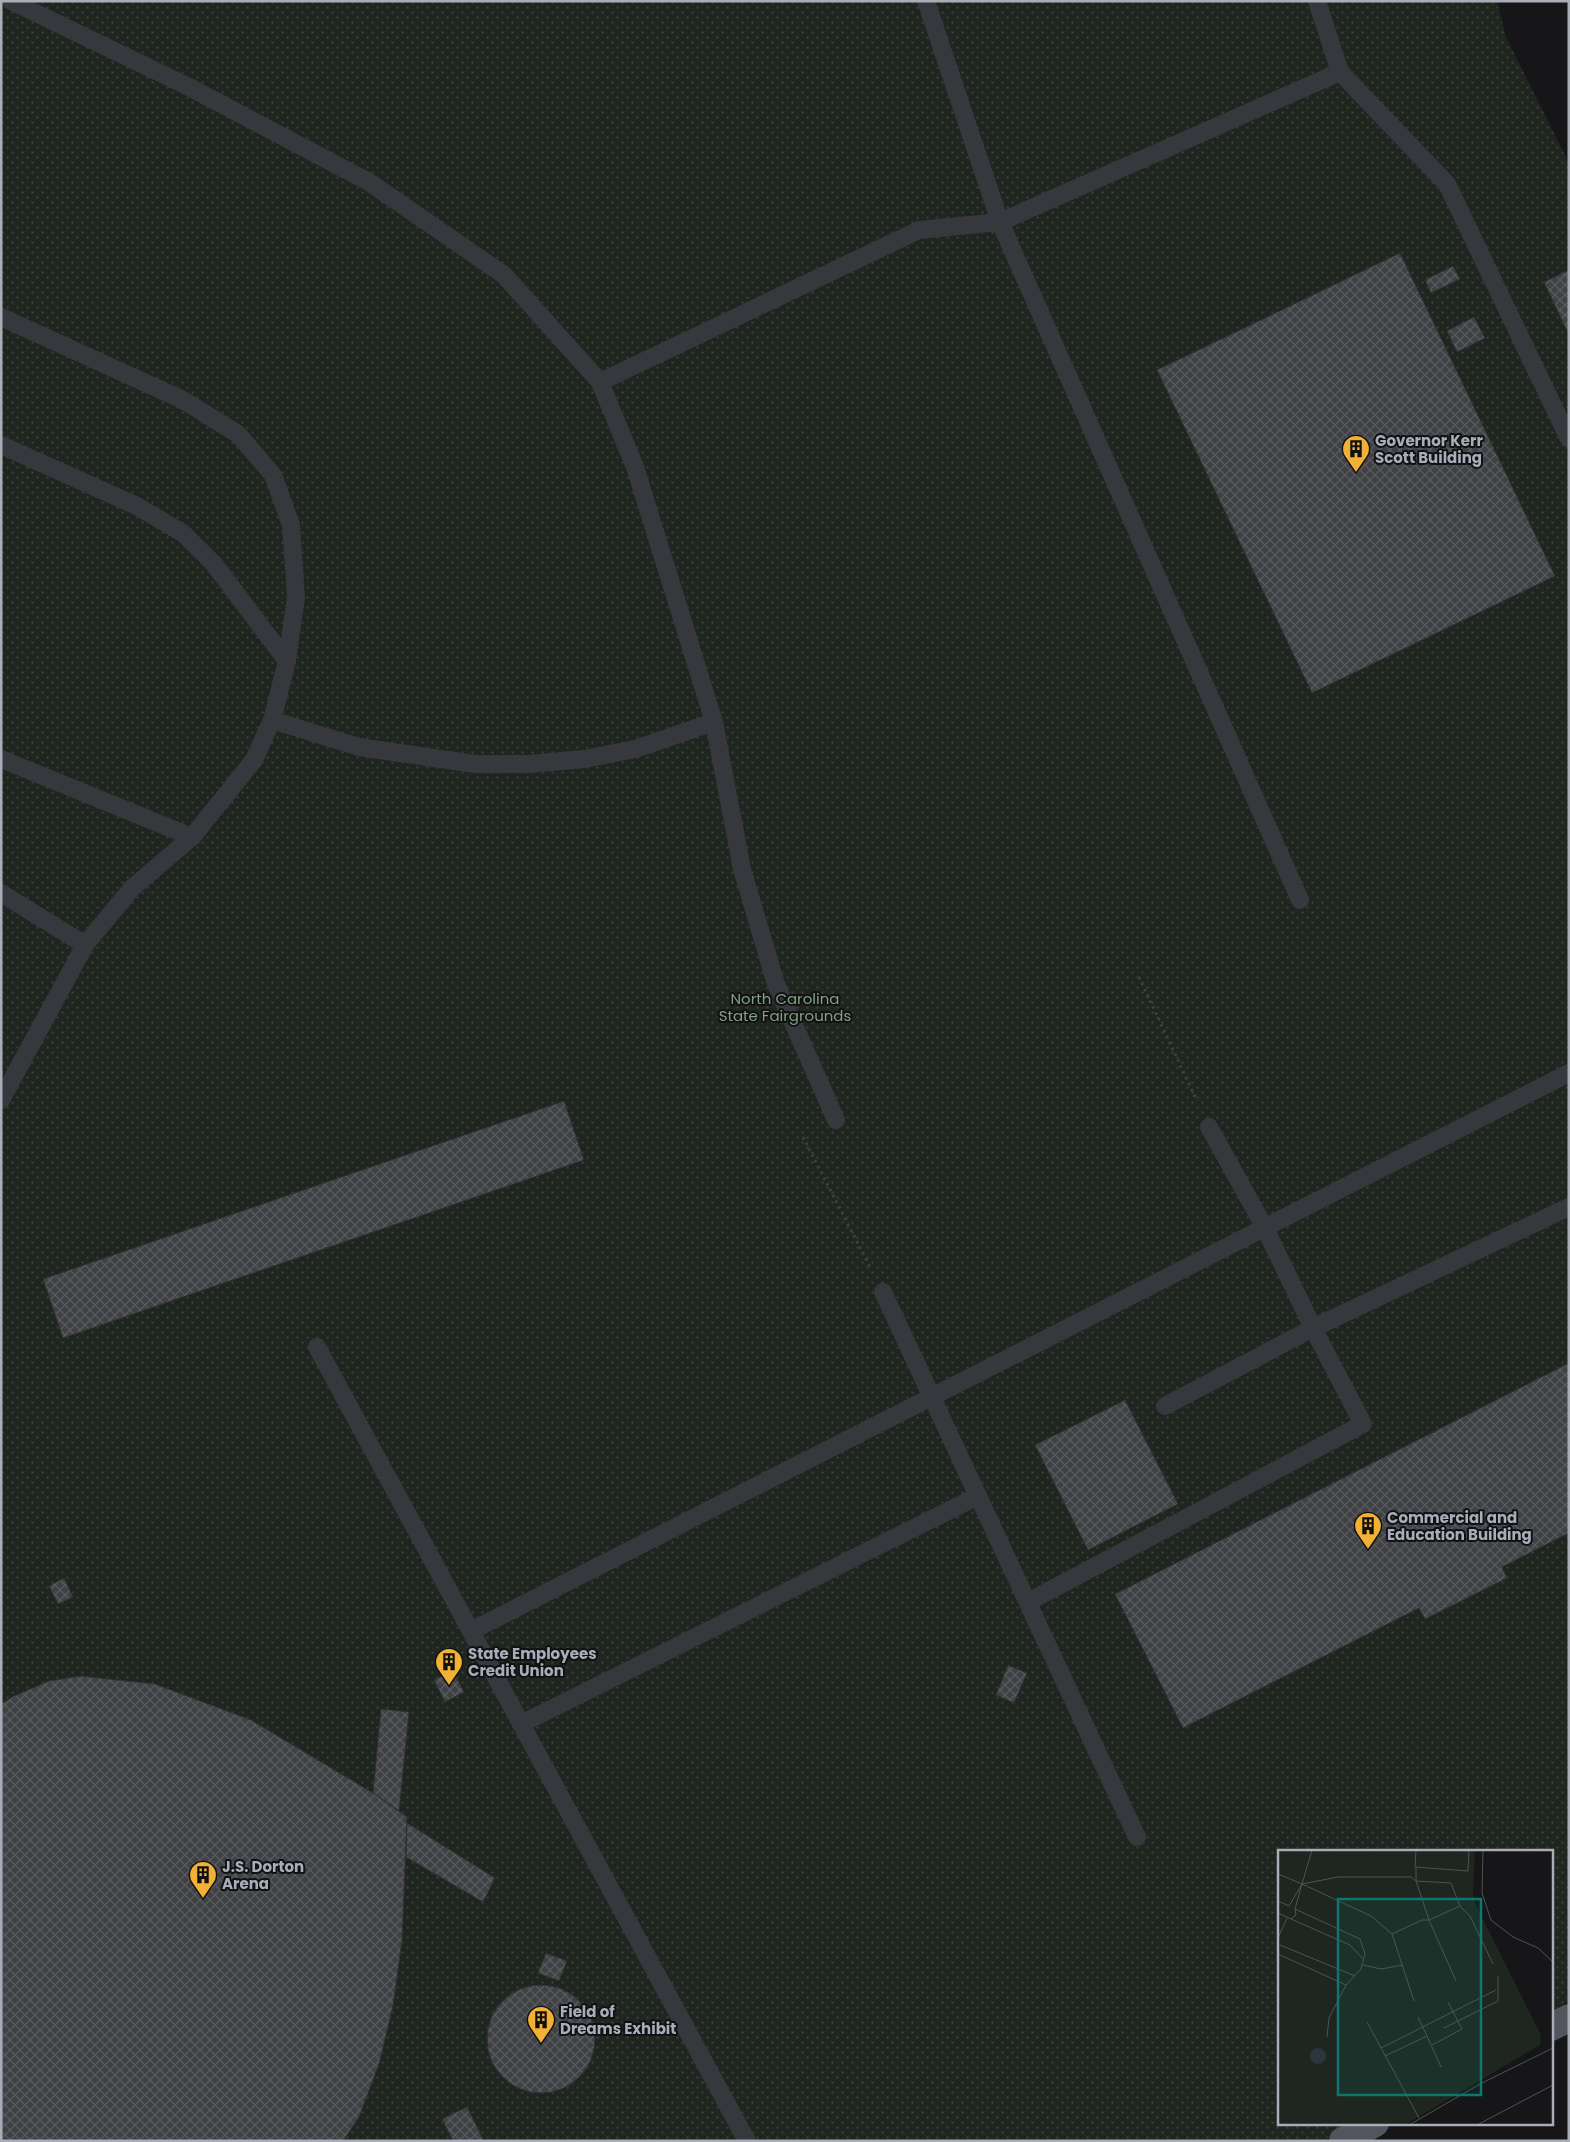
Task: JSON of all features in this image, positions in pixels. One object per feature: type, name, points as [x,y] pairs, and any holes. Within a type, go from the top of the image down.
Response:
[{"type":"main road","points":[[1552,2026],[1569,2018]]},
{"type":"main road","points":[[1343,2141],[1373,2124]]},
{"type":"lane","points":[[10,1],[189,86],[369,182],[504,275],[600,382],[635,467],[714,722],[742,869],[776,984],[836,1120]]},
{"type":"lane","points":[[926,1],[1000,222],[1300,900]]},
{"type":"lane","points":[[1317,1],[1340,72],[1447,184],[1569,439]]},
{"type":"lane","points":[[600,382],[919,230],[1000,222],[1340,72]]},
{"type":"lane","points":[[1,317],[183,400],[238,434],[273,475],[291,525],[296,597],[287,662],[272,720],[254,760],[192,838],[132,888],[85,945],[1,1100]]},
{"type":"lane","points":[[1,445],[137,506],[184,534],[214,564],[287,662]]},
{"type":"lane","points":[[272,720],[359,747],[476,764],[530,764],[584,759],[635,749],[714,722]]},
{"type":"lane","points":[[1,759],[192,838]]},
{"type":"lane","points":[[1,893],[85,945]]},
{"type":"lane","points":[[471,1631],[1569,1073]]},
{"type":"lane","points":[[1028,1602],[1363,1424],[1313,1328],[1265,1228],[1209,1127]]},
{"type":"lane","points":[[1165,1406],[1313,1328],[1569,1207]]},
{"type":"lane","points":[[883,1292],[1137,1837]]},
{"type":"lane","points":[[317,1347],[748,2141]]},
{"type":"lane","points":[[521,1724],[978,1496]]},
{"type":"path","points":[[1138,977],[1209,1127]]},
{"type":"path","points":[[803,1137],[883,1292]]},
{"type":"green space","name":"North Carolina State Fairgrounds","points":[[1,1],[1497,1],[1506,37],[1569,163],[1569,2001],[1552,2010],[1552,1850],[1278,1850],[1278,2124],[1351,2124],[1323,2141],[1,2141]]},
{"type":"building","name":"Governor Kerr Scott Building","points":[[1400,253],[1555,576],[1312,693],[1157,370]]},
{"type":"building","points":[[1453,266],[1460,279],[1431,293],[1425,280]]},
{"type":"building","points":[[1569,270],[1569,335],[1544,282]]},
{"type":"building","points":[[1474,317],[1485,338],[1457,352],[1447,331]]},
{"type":"building","points":[[564,1101],[584,1160],[63,1338],[43,1279]]},
{"type":"building","name":"Commercial and Education Building","points":[[1569,1363],[1569,1533],[1502,1567],[1507,1578],[1425,1619],[1419,1608],[1183,1728],[1115,1594]]},
{"type":"building","points":[[1125,1400],[1178,1504],[1088,1550],[1035,1445]]},
{"type":"building","points":[[64,1578],[73,1597],[58,1604],[49,1586]]},
{"type":"building","points":[[1008,1665],[1027,1673],[1014,1703],[996,1695]]},
{"type":"building","name":"State Employees Credit Union","points":[[453,1671],[464,1692],[445,1702],[434,1680]]},
{"type":"building","name":"J.S. Dorton Arena","points":[[81,1676],[155,1684],[251,1720],[373,1793],[407,1817],[402,1941],[393,2006],[379,2064],[359,2117],[343,2141],[1,2141],[1,1704],[14,1696],[49,1681]]},
{"type":"building","points":[[381,1709],[409,1712],[399,1811],[373,1793]]},
{"type":"building","points":[[407,1823],[495,1878],[483,1902],[406,1857]]},
{"type":"building","points":[[546,1953],[567,1961],[559,1981],[538,1973]]},
{"type":"building","name":"Field of Dreams Exhibit","points":[[541,1985],[562,1989],[579,2001],[591,2018],[595,2039],[591,2060],[579,2077],[562,2089],[541,2093],[520,2089],[503,2077],[491,2060],[487,2039],[491,2018],[503,2001],[520,1989]]},
{"type":"building","points":[[467,2107],[484,2141],[453,2141],[442,2119]]},
{"type":"place","name":"Governor Kerr Scott Building","points":[[1356,473]]},
{"type":"place","name":"Commercial and Education Building","points":[[1368,1550]]},
{"type":"place","name":"State Employees Credit Union","points":[[449,1686]]},
{"type":"place","name":"J.S. Dorton Arena","points":[[203,1899]]},
{"type":"place","name":"Field of Dreams Exhibit","points":[[541,2044]]}]
